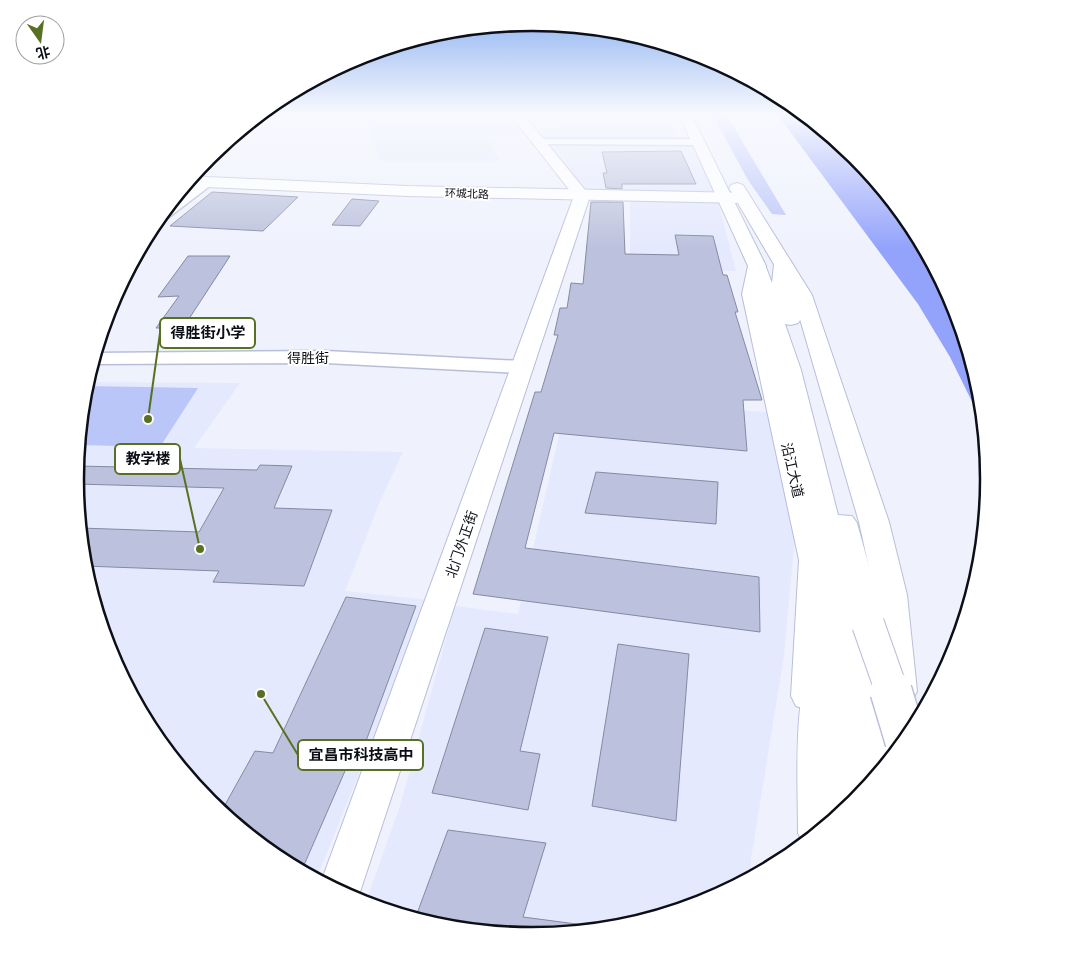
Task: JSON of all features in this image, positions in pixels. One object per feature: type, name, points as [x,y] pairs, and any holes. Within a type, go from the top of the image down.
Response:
[{"type":"main road","points":[[552,159],[582,196]]},
{"type":"main road","points":[[708,159],[734,198],[774,270],[804,303],[874,522],[891,595],[902,733]]},
{"type":"main road","points":[[717,159],[734,198]]},
{"type":"main road","name":"环城北路","points":[[199,180],[582,196],[734,198]]},
{"type":"main road","name":"北门外正街","points":[[341,885],[582,196]]},
{"type":"main road","points":[[774,270],[790,370],[831,545],[853,621],[876,767]]},
{"type":"main road","name":"沿江大道","points":[[774,270],[752,294],[814,560],[805,835]]},
{"type":"main road","points":[[853,621],[900,717],[904,731]]},
{"type":"main road","points":[[845,800],[853,621]]},
{"type":"main road","points":[[819,824],[818,728],[824,672],[853,621]]},
{"type":"street","points":[[182,201],[207,182]]},
{"type":"street","name":"得胜街","points":[[101,360],[326,357],[522,367]]},
{"type":"shaded area","points":[[379,159],[499,159],[500,161],[380,161]]},
{"type":"shaded area","points":[[559,159],[701,159],[714,191],[587,191]]},
{"type":"shaded area","points":[[736,159],[753,159],[786,215],[772,214],[748,180]]},
{"type":"shaded area","points":[[630,200],[718,202],[736,271],[630,269]]},
{"type":"shaded area","points":[[95,382],[240,383],[194,448],[403,452],[381,499],[345,591],[429,600],[319,874],[283,852],[237,817],[195,775],[160,729],[130,678],[108,624],[93,567],[88,538],[84,480],[85,450]]},
{"type":"shaded area","points":[[94,386],[198,388],[160,447],[86,445]]},
{"type":"shaded area","points":[[568,396],[789,414],[796,527],[784,656],[750,872],[704,894],[677,904],[620,919],[562,927],[532,928],[474,924],[416,912],[368,896],[400,806],[455,606],[518,614]]},
{"type":"water","points":[[810,159],[845,159],[870,184],[905,230],[935,281],[947,308],[965,363],[975,407],[950,357],[918,304]]},
{"type":"building","points":[[604,159],[685,159],[696,184],[622,184],[622,189],[606,188],[603,173],[607,173]]},
{"type":"building","points":[[212,192],[298,197],[263,231],[170,226]]},
{"type":"building","points":[[352,199],[379,201],[360,226],[332,225]]},
{"type":"building","points":[[591,202],[623,202],[625,254],[679,255],[675,235],[713,236],[723,275],[727,275],[738,312],[735,312],[762,400],[743,400],[747,451],[554,433],[525,548],[759,577],[760,632],[473,594],[535,392],[541,392],[558,335],[554,335],[560,308],[567,308],[571,283],[583,284]]},
{"type":"building","points":[[188,256],[230,256],[183,328],[156,328],[179,296],[158,297]]},
{"type":"building","points":[[260,465],[292,466],[274,508],[332,510],[304,586],[213,582],[219,571],[93,566],[87,528],[199,532],[224,488],[84,484],[84,466],[257,470]]},
{"type":"building","points":[[596,472],[718,482],[716,524],[585,513]]},
{"type":"building","points":[[346,597],[416,606],[363,749],[355,748],[304,865],[260,835],[225,805],[255,751],[273,753]]},
{"type":"building","points":[[485,628],[548,637],[520,751],[540,754],[528,810],[432,793]]},
{"type":"building","points":[[618,644],[689,654],[676,821],[592,806]]},
{"type":"building","points":[[448,830],[546,843],[523,917],[583,925],[532,928],[503,927],[474,924],[417,912]]},
{"type":"place","name":"得胜街小学","points":[[148,419]]},
{"type":"place","name":"教学楼","points":[[200,549]]},
{"type":"place","name":"宜昌市科技高中","points":[[261,694]]}]
